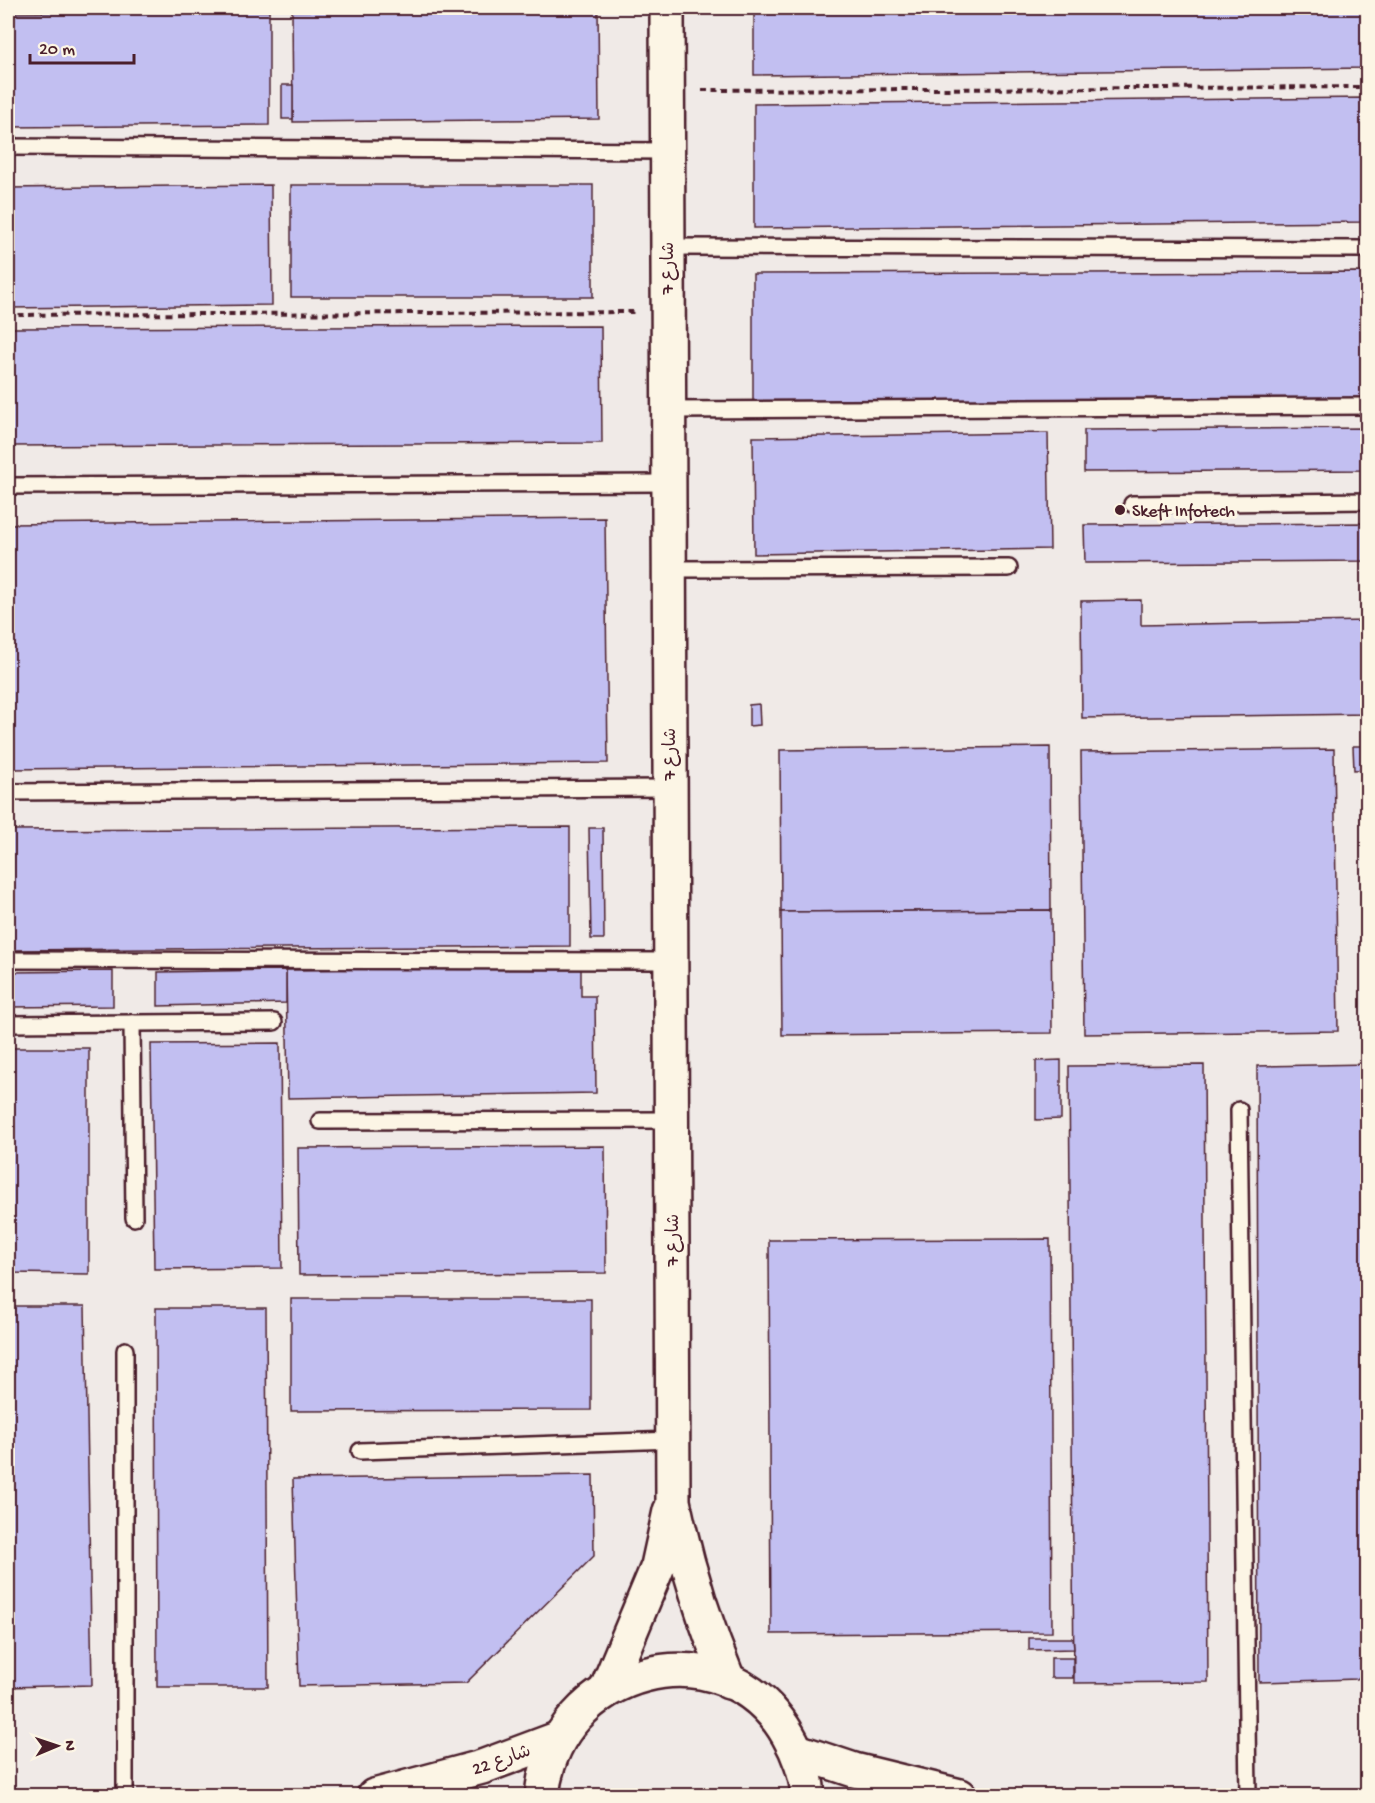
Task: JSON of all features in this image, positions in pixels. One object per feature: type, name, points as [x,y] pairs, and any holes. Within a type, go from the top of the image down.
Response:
[{"type":"street","name":"شارع 7","points":[[667,8],[673,1500],[686,1563],[698,1603],[729,1682]]},
{"type":"street","name":"شارع 7","points":[[607,1688],[658,1566],[673,1500]]},
{"type":"street","points":[[542,1796],[544,1774],[557,1739],[579,1711],[607,1688],[646,1673],[688,1671],[729,1682],[765,1707],[780,1722],[797,1751],[808,1796]]},
{"type":"street","name":"شارع 22","points":[[374,1796],[482,1767],[557,1739]]},
{"type":"street","points":[[797,1751],[861,1772],[960,1796]]},
{"type":"lane","points":[[8,147],[667,151]]},
{"type":"lane","points":[[667,247],[1368,249]]},
{"type":"lane","points":[[668,410],[1368,406]]},
{"type":"lane","points":[[8,486],[669,483]]},
{"type":"lane","points":[[1132,504],[1368,501]]},
{"type":"lane","points":[[669,569],[1010,568]]},
{"type":"lane","points":[[8,792],[669,788]]},
{"type":"lane","points":[[8,960],[670,961]]},
{"type":"lane","points":[[8,1024],[274,1022]]},
{"type":"lane","points":[[132,1023],[134,1218]]},
{"type":"lane","points":[[1239,1110],[1248,1796]]},
{"type":"lane","points":[[320,1121],[671,1120]]},
{"type":"lane","points":[[125,1350],[125,1796]]},
{"type":"lane","points":[[360,1451],[673,1440]]},
{"type":"path","points":[[667,90],[1368,87]]},
{"type":"path","points":[[8,315],[668,312]]},
{"type":"building","points":[[598,8],[599,119],[293,122],[292,11]]},
{"type":"building","points":[[754,8],[1368,8],[1368,68],[754,75]]},
{"type":"building","points":[[269,11],[269,125],[8,127],[8,13]]},
{"type":"building","points":[[282,85],[293,85],[293,119],[282,119]]},
{"type":"building","points":[[1368,98],[1368,222],[754,228],[754,104]]},
{"type":"building","points":[[271,185],[272,305],[8,308],[8,188]]},
{"type":"building","points":[[291,185],[593,185],[593,297],[291,297]]},
{"type":"building","points":[[1368,272],[1368,371],[1363,371],[1363,399],[753,401],[753,274]]},
{"type":"building","points":[[601,326],[602,443],[8,446],[8,328]]},
{"type":"building","points":[[1368,428],[1368,470],[1084,472],[1084,430]]},
{"type":"building","points":[[1048,433],[1050,549],[754,554],[753,437]]},
{"type":"building","points":[[605,518],[608,763],[8,769],[8,524]]},
{"type":"building","points":[[1368,523],[1368,561],[1085,563],[1084,525]]},
{"type":"building","points":[[1141,600],[1141,625],[1368,621],[1368,714],[1082,718],[1081,601]]},
{"type":"building","points":[[759,704],[760,725],[749,726],[749,705]]},
{"type":"building","points":[[1353,746],[1368,746],[1368,769],[1354,770]]},
{"type":"building","points":[[1050,747],[1051,910],[781,912],[780,750]]},
{"type":"building","points":[[1334,749],[1338,1031],[1084,1034],[1081,752]]},
{"type":"building","points":[[570,827],[570,946],[8,950],[8,830]]},
{"type":"building","points":[[589,828],[603,828],[604,939],[591,939]]},
{"type":"building","points":[[1051,910],[1052,1033],[782,1035],[781,912]]},
{"type":"building","points":[[581,966],[581,996],[595,996],[596,1093],[288,1098],[286,970]]},
{"type":"building","points":[[286,970],[286,1003],[158,1006],[158,972]]},
{"type":"building","points":[[113,971],[113,1006],[8,1007],[8,972]]},
{"type":"building","points":[[280,1043],[282,1268],[154,1269],[151,1044]]},
{"type":"building","points":[[8,1048],[89,1048],[89,1274],[8,1273]]},
{"type":"building","points":[[1061,1060],[1061,1119],[1036,1120],[1036,1061]]},
{"type":"building","points":[[1368,1064],[1368,1669],[1357,1679],[1259,1682],[1257,1066]]},
{"type":"building","points":[[1204,1065],[1208,1682],[1074,1683],[1069,1066]]},
{"type":"building","points":[[605,1146],[606,1273],[299,1275],[298,1148]]},
{"type":"building","points":[[1050,1239],[1052,1632],[771,1634],[769,1240]]},
{"type":"building","points":[[291,1299],[591,1299],[591,1410],[291,1411]]},
{"type":"building","points":[[8,1306],[85,1306],[92,1685],[8,1687]]},
{"type":"building","points":[[156,1308],[266,1308],[268,1687],[157,1687]]},
{"type":"building","points":[[593,1475],[594,1556],[466,1683],[299,1686],[293,1479]]},
{"type":"building","points":[[1029,1638],[1073,1638],[1074,1649],[1029,1650]]},
{"type":"building","points":[[1051,1658],[1073,1658],[1073,1678],[1051,1678]]},
{"type":"place","name":"Skeft Infotech","points":[[1120,510]]}]
